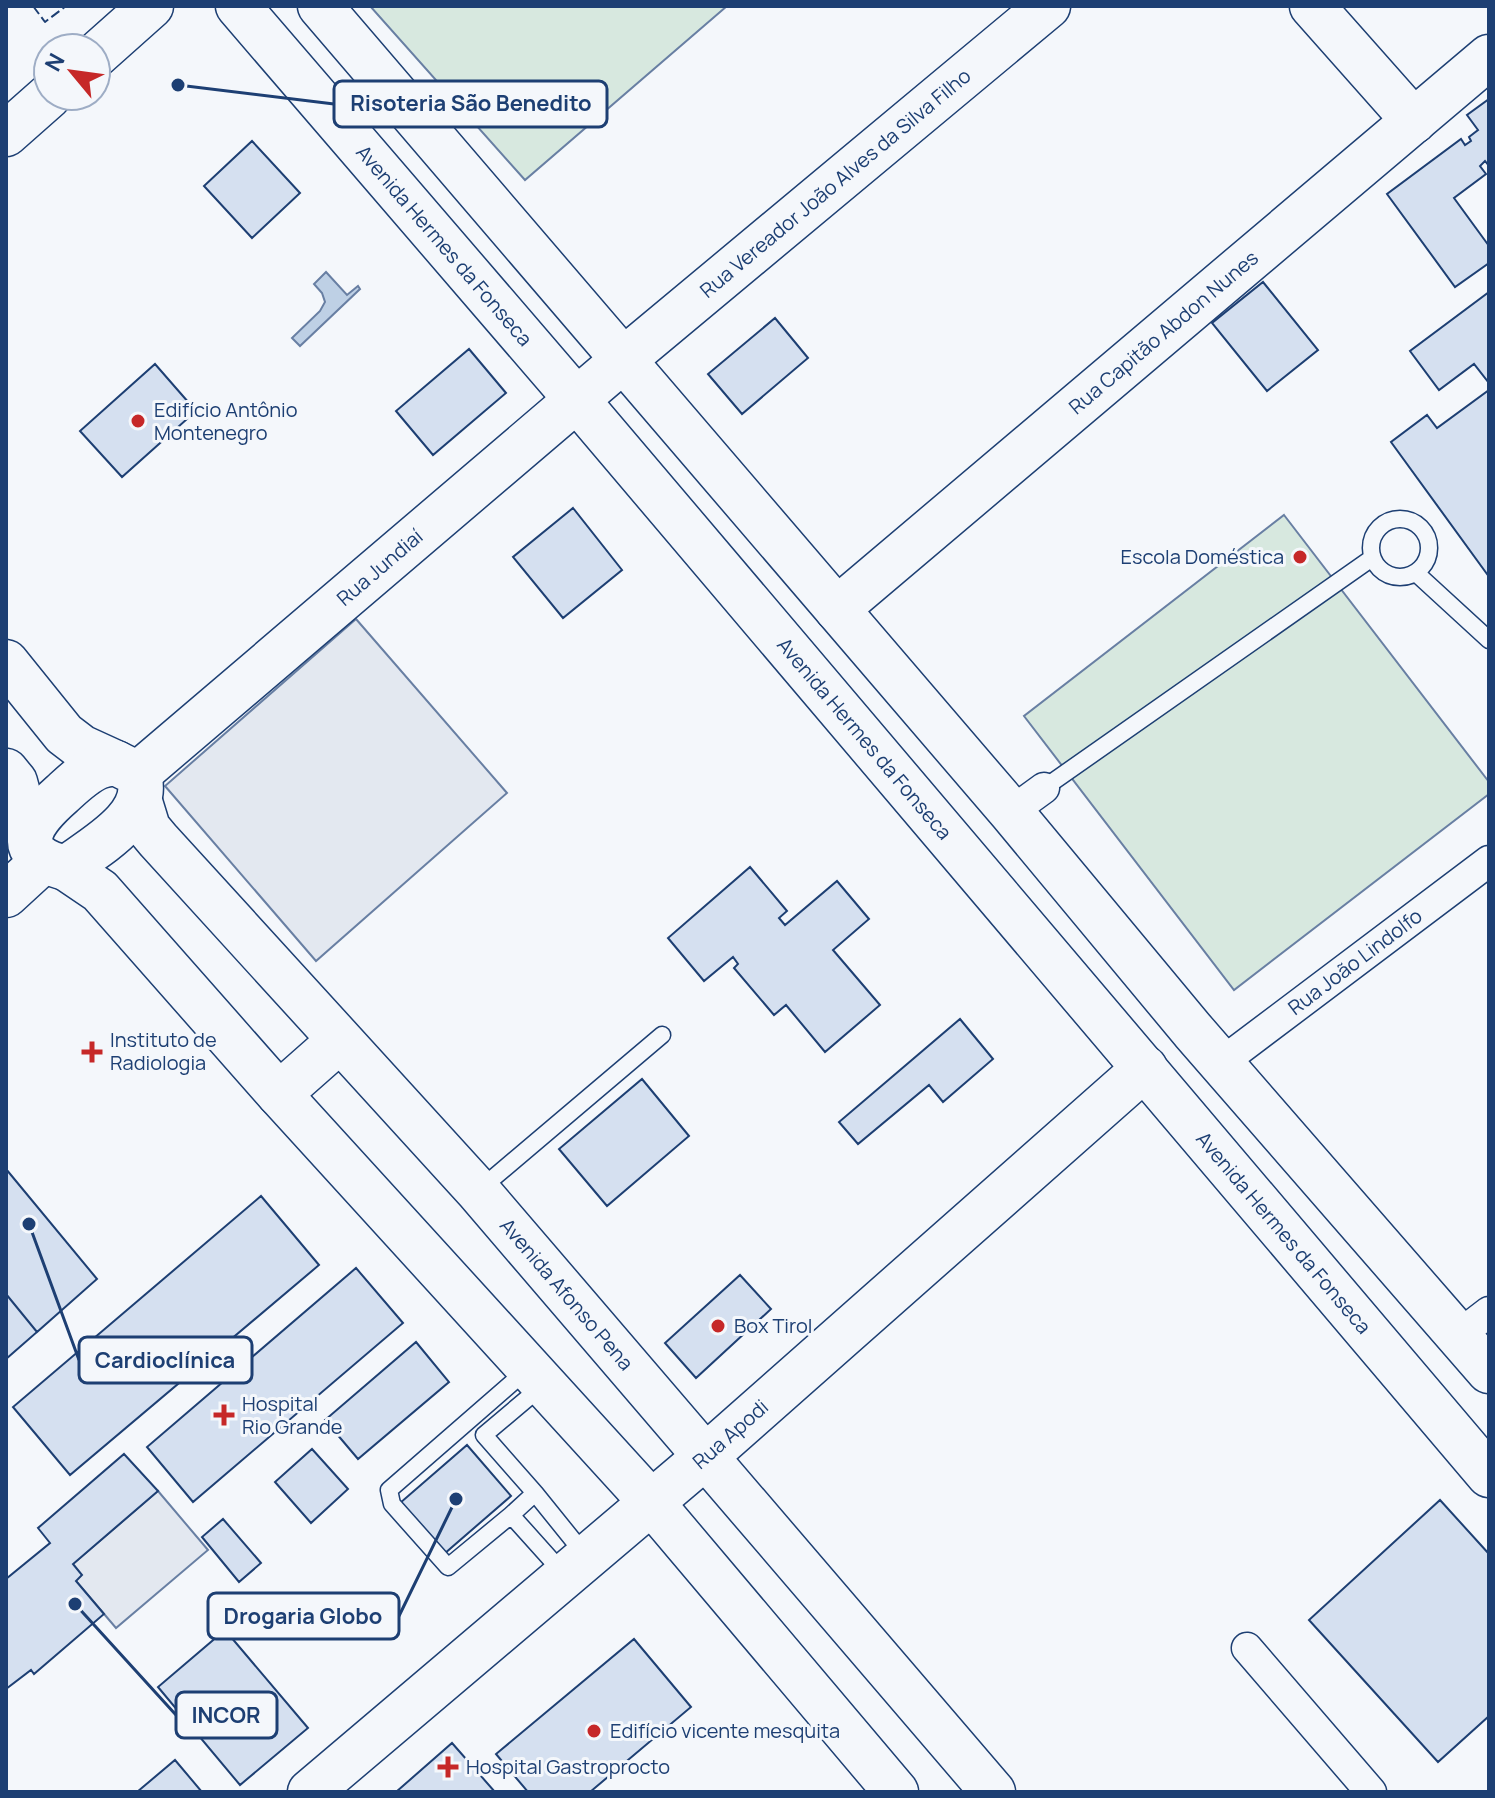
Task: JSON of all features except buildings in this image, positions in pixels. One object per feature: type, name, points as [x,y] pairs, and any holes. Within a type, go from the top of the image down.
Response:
[{"type":"main road","points":[[112,41],[151,6]]},
{"type":"main road","name":"Avenida Hermes da Fonseca","points":[[238,6],[577,400],[1489,1475]]},
{"type":"main road","points":[[320,6],[837,609],[1027,800],[1221,1063],[1322,1178],[1474,1323],[1489,1371]]},
{"type":"main road","name":"Rua Vereador João Alves da Silva Filho","points":[[622,361],[1048,6]]},
{"type":"main road","points":[[1312,6],[1414,121]]},
{"type":"main road","name":"Rua Capitão Abdon Nunes","points":[[837,609],[1489,57]]},
{"type":"main road","points":[[6,134],[32,111]]},
{"type":"main road","name":"Rua Jundiaí","points":[[131,780],[622,361]]},
{"type":"main road","points":[[6,662],[64,734],[131,780]]},
{"type":"main road","points":[[46,854],[35,822],[81,777],[99,767],[131,780]]},
{"type":"main road","points":[[6,771],[15,782],[46,854],[100,891],[279,1094],[651,1502],[896,1792]]},
{"type":"main road","points":[[6,895],[46,854],[114,832],[131,780]]},
{"type":"main road","name":"Avenida Afonso Pena","points":[[131,780],[148,828],[158,840],[478,1191],[993,1792]]},
{"type":"main road","points":[[279,1094],[339,1041]]},
{"type":"main road","points":[[1145,1068],[1156,1059],[1167,1056],[1178,1058],[1285,1151],[1322,1178]]},
{"type":"main road","name":"Rua Apodi","points":[[310,1792],[705,1457],[1145,1068]]},
{"type":"street","name":"Rua João Lindolfo","points":[[1221,1063],[1489,861]]},
{"type":"street","points":[[1247,1648],[1371,1792]]},
{"type":"lane","points":[[1397,518],[1410,519],[1421,526],[1428,537],[1430,551],[1416,573],[1404,577],[1390,576],[1379,569],[1372,558],[1370,544],[1375,531],[1385,522],[1397,518]]},
{"type":"lane","points":[[1027,800],[1372,558]]},
{"type":"lane","points":[[1416,573],[1489,640]]},
{"type":"lane","points":[[478,1191],[662,1035]]},
{"type":"lane","points":[[535,1493],[448,1567],[392,1504],[389,1490],[538,1376]]},
{"type":"lane","points":[[538,1376],[484,1435],[535,1493],[575,1565]]},
{"type":"lane","points":[[511,1515],[575,1565]]},
{"type":"shaded area","points":[[370,6],[727,6],[525,180]]},
{"type":"shaded area","points":[[1284,515],[1489,782],[1489,794],[1234,990],[1024,716]]},
{"type":"shaded area","points":[[356,619],[507,793],[316,961],[165,786]]},
{"type":"shaded area","points":[[158,1491],[208,1550],[116,1628],[76,1581],[73,1564]]},
{"type":"water","points":[[326,272],[347,295],[358,286],[360,289],[300,346],[292,338],[325,302],[314,284]]},
{"type":"fence","points":[[33,6],[45,22],[66,6]]},
{"type":"place","name":"Risoteria São Benedito","points":[[178,85]]},
{"type":"place","name":"Edifício Antônio Montenegro","points":[[138,421]]},
{"type":"place","name":"Escola Doméstica","points":[[1300,557]]},
{"type":"place","name":"Instituto de Radiologia","points":[[92,1052]]},
{"type":"place","name":"Cardioclínica","points":[[29,1224]]},
{"type":"place","name":"Box Tirol","points":[[718,1326]]},
{"type":"place","name":"Hospital Rio Grande","points":[[224,1415]]},
{"type":"place","name":"Drogaria Globo","points":[[456,1499]]},
{"type":"place","name":"INCOR","points":[[75,1604]]},
{"type":"place","name":"Edifício vicente mesquita","points":[[594,1731]]},
{"type":"place","name":"Hospital Gastroprocto","points":[[448,1767]]}]
